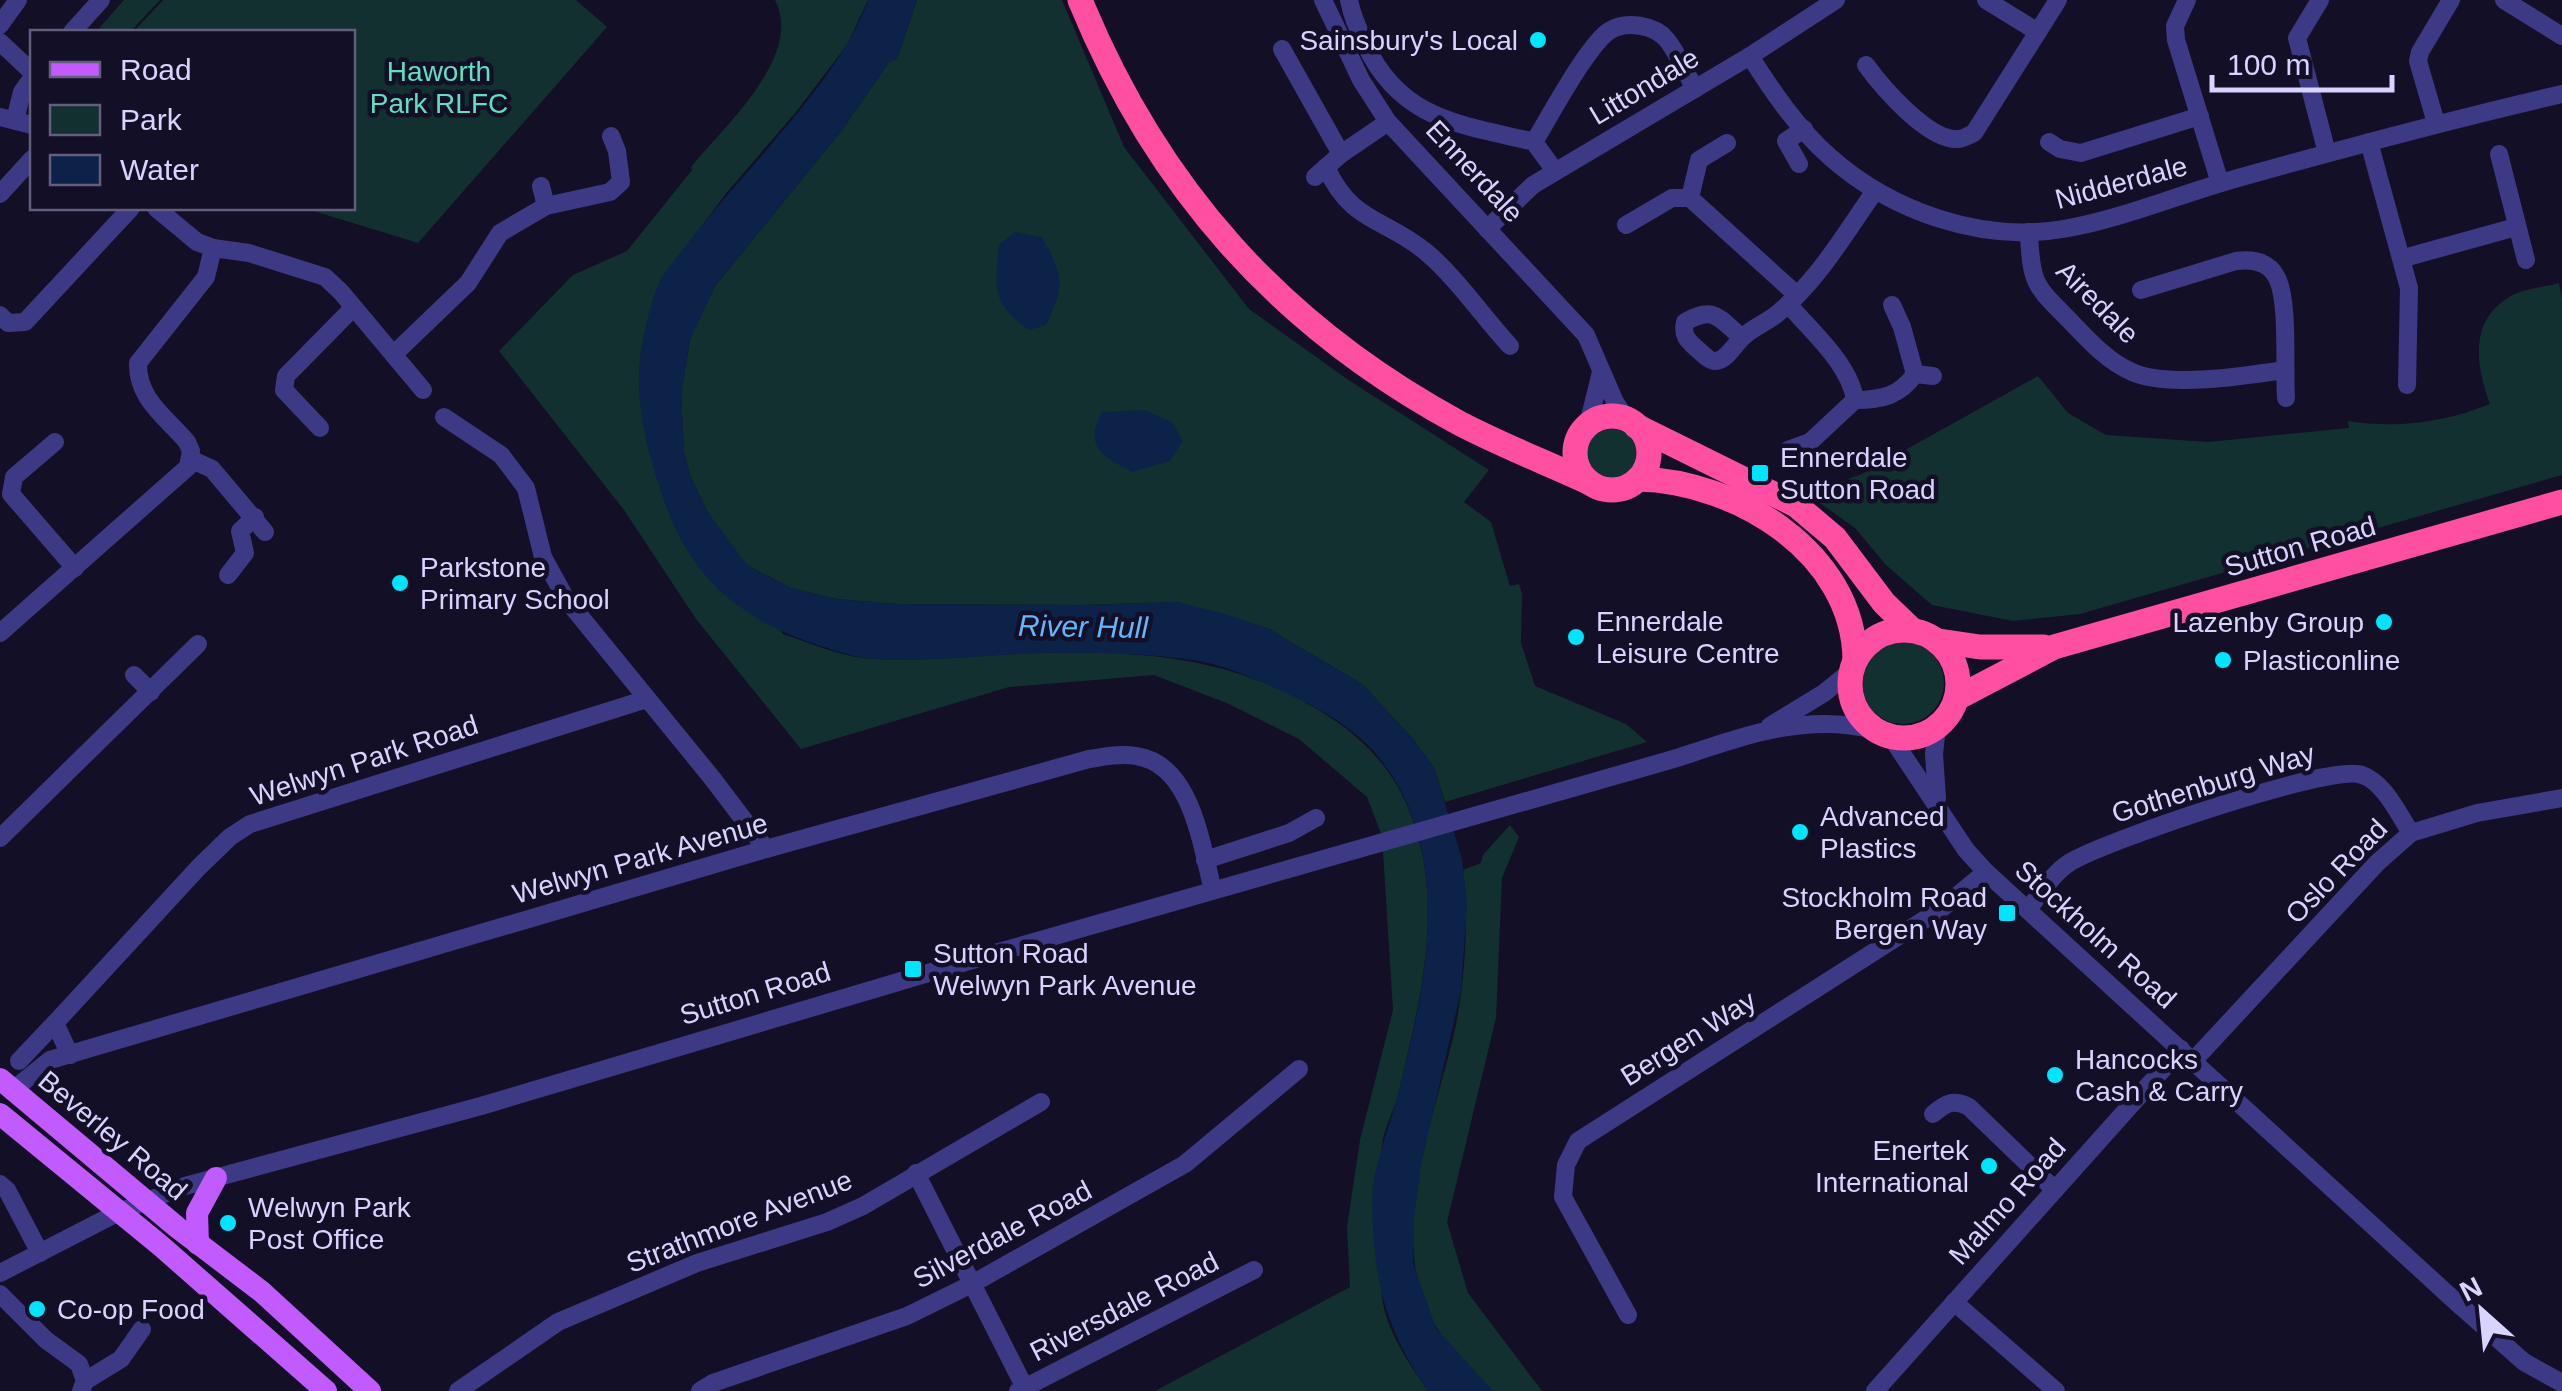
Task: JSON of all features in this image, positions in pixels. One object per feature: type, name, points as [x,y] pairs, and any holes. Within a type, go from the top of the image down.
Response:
[{"type":"highway","points":[[1080,0],[1124,93],[1195,204],[1243,261],[1297,313],[1350,356],[1462,425],[1600,488],[1616,490],[1638,479],[1687,484],[1726,498],[1790,535],[1815,559],[1840,595],[1850,617],[1853,704],[1862,718],[1883,733],[1907,738],[1937,728],[1950,714],[1957,698],[1956,667],[1939,641]]},
{"type":"highway","points":[[1518,450],[1565,444],[1607,417],[1631,423],[1749,479],[1806,512],[1835,538],[1884,603],[1911,630]]},
{"type":"highway","points":[[1631,423],[1648,446],[1648,458],[1638,479]]},
{"type":"highway","points":[[1584,430],[1576,446],[1577,467],[1590,483]]},
{"type":"highway","name":"Sutton Road","points":[[2054,647],[2562,502]]},
{"type":"highway","points":[[1853,666],[1865,646],[1894,630],[1911,630],[1939,641],[1980,647],[2054,647]]},
{"type":"highway","points":[[1957,698],[2054,647]]},
{"type":"main road","name":"Beverley Road","points":[[7,1085],[198,1244],[262,1292],[370,1391]]},
{"type":"main road","name":"Beverley Road","points":[[0,1114],[120,1212],[326,1391]]},
{"type":"main road","points":[[198,1244],[197,1213],[216,1178]]},
{"type":"main road","points":[[280,1350],[300,1326]]},
{"type":"street","points":[[0,25],[18,0]]},
{"type":"street","points":[[74,30],[100,0]]},
{"type":"street","name":"Ennerdale","points":[[1323,0],[1361,80],[1388,122],[1572,318],[1594,350],[1631,423]]},
{"type":"street","points":[[1349,0],[1371,56],[1400,95],[1438,118],[1534,142],[1556,171]]},
{"type":"street","points":[[1986,0],[2038,32]]},
{"type":"street","points":[[1866,65],[1890,97],[1943,137],[1960,140],[1974,133],[2058,0]]},
{"type":"street","points":[[2187,0],[2174,26],[2220,183]]},
{"type":"street","points":[[2320,0],[2296,38],[2327,153]]},
{"type":"street","points":[[2436,123],[2418,61],[2451,0]]},
{"type":"street","points":[[2504,0],[2562,36]]},
{"type":"street","name":"Littondale","points":[[1487,228],[1533,185],[1750,56],[1828,2]]},
{"type":"street","points":[[1534,142],[1595,46],[1610,30],[1632,25],[1658,32],[1667,40],[1694,88]]},
{"type":"street","points":[[0,42],[30,73]]},
{"type":"street","points":[[1292,53],[1341,154]]},
{"type":"street","name":"Nidderdale","points":[[1750,56],[1804,129],[1830,156],[1874,190],[1928,215],[1990,230],[2028,232],[2063,229],[2436,123],[2562,94]]},
{"type":"street","points":[[16,120],[22,92],[30,78]]},
{"type":"street","points":[[2049,142],[2060,150],[2081,153],[2200,116]]},
{"type":"street","points":[[1388,122],[1320,172],[1350,206],[1426,252],[1512,347]]},
{"type":"street","points":[[394,354],[429,314],[468,284],[500,233],[546,206],[610,192],[621,182],[610,129]]},
{"type":"street","points":[[1799,164],[1786,142],[1804,129]]},
{"type":"street","points":[[2370,142],[2404,258],[2412,376]]},
{"type":"street","points":[[1690,198],[1700,160],[1727,143]]},
{"type":"street","points":[[2499,154],[2526,260]]},
{"type":"street","points":[[0,194],[30,161]]},
{"type":"street","points":[[541,186],[546,206]]},
{"type":"street","points":[[1741,338],[1793,299],[1825,263],[1874,190]]},
{"type":"street","points":[[1626,225],[1672,198],[1690,198],[1793,299],[1853,388],[1855,400]]},
{"type":"street","points":[[0,315],[8,323],[25,322],[129,210]]},
{"type":"street","points":[[158,210],[197,242],[325,278],[423,390]]},
{"type":"street","points":[[2404,258],[2516,227]]},
{"type":"street","name":"Airedale","points":[[2028,232],[2030,270],[2038,288],[2097,348],[2129,371],[2151,379],[2237,377],[2284,370]]},
{"type":"street","points":[[0,633],[179,477],[190,460],[187,442],[148,401],[138,378],[138,363],[206,277],[214,248]]},
{"type":"street","name":"Airedale","points":[[2141,290],[2163,294],[2236,261],[2247,259],[2267,265],[2280,285],[2286,398]]},
{"type":"street","points":[[1788,450],[1810,442],[1855,400],[1880,400],[1924,375],[1892,305]]},
{"type":"street","points":[[320,428],[284,390],[286,376],[353,308]]},
{"type":"street","points":[[1584,430],[1599,390],[1601,369]]},
{"type":"street","points":[[469,406],[451,421],[501,455],[526,488],[543,557],[566,600],[766,849]]},
{"type":"street","points":[[45,445],[14,478],[11,494],[75,568]]},
{"type":"street","points":[[190,460],[212,469],[260,524],[240,531],[245,553],[228,575]]},
{"type":"street","points":[[0,838],[198,644]]},
{"type":"street","points":[[1765,729],[1824,693],[1853,666]]},
{"type":"street","points":[[134,675],[150,692]]},
{"type":"street","name":"Welwyn Park Road","points":[[19,1061],[199,867],[250,824],[647,699]]},
{"type":"street","points":[[1765,729],[1834,724],[1883,733]]},
{"type":"street","points":[[1937,728],[1934,754],[1938,804]]},
{"type":"street","name":"Sutton Road","points":[[0,1273],[120,1212],[216,1178],[464,1111],[1213,890],[1641,769],[1765,729]]},
{"type":"street","name":"Stockholm Road","points":[[1883,733],[1986,872],[2524,1362],[2562,1383]]},
{"type":"street","name":"Welwyn Park Avenue","points":[[7,1085],[50,1060],[766,849],[1089,759],[1139,756],[1171,774],[1186,796],[1213,890]]},
{"type":"street","name":"Gothenburg Way","points":[[2028,909],[2064,866],[2091,850],[2258,794],[2336,773],[2362,774],[2378,786],[2412,833]]},
{"type":"street","name":"Oslo Road","points":[[2188,1055],[2412,833],[2477,813],[2562,798]]},
{"type":"street","points":[[1205,860],[1289,833],[1316,818]]},
{"type":"street","name":"Bergen Way","points":[[1628,1315],[1563,1197],[1566,1165],[1578,1141],[1942,910],[1986,872]]},
{"type":"street","points":[[54,1023],[70,1055]]},
{"type":"street","name":"Malmo Road","points":[[1874,1391],[2055,1190],[2188,1055]]},
{"type":"street","name":"Silverdale Road","points":[[700,1391],[907,1316],[972,1284],[1185,1164],[1299,1069]]},
{"type":"street","points":[[1933,1114],[1946,1103],[1958,1101],[1969,1107],[2055,1190]]},
{"type":"street","name":"Strathmore Avenue","points":[[458,1391],[558,1322],[697,1263],[827,1222],[864,1206],[916,1172],[1042,1102]]},
{"type":"street","points":[[916,1172],[1022,1389]]},
{"type":"street","points":[[0,1184],[7,1190],[40,1253]]},
{"type":"street","name":"Riversdale Road","points":[[1022,1389],[1254,1270]]},
{"type":"street","points":[[0,1294],[46,1340],[79,1364],[83,1386],[121,1358],[144,1327]]},
{"type":"street","points":[[1954,1302],[2056,1391]]},
{"type":"green space","points":[[124,0],[160,0],[132,30],[98,30]]},
{"type":"green space","name":"Haworth Park RLFC","points":[[163,0],[576,0],[607,27],[418,243],[311,210],[355,210],[355,30],[135,30]]},
{"type":"green space","points":[[775,0],[868,0],[847,45],[660,281],[639,370],[644,418],[783,634],[863,658],[1113,653],[1184,660],[1254,679],[1288,693],[1350,732],[1385,767],[1403,796],[1421,847],[1428,917],[1414,1024],[1382,1145],[1382,1298],[1396,1339],[1428,1391],[1155,1391],[1350,1287],[1347,1227],[1360,1140],[1393,1010],[1382,836],[1367,797],[1299,739],[1229,704],[1154,675],[1009,687],[801,749],[696,619],[624,510],[499,351],[573,275],[627,251],[740,111],[770,67],[779,44],[781,22]]},
{"type":"green space","points":[[917,0],[1062,0],[1124,147],[1249,309],[1347,379],[1489,470],[1464,502],[1491,522],[1510,586],[1519,584],[1521,643],[1535,686],[1626,724],[1647,742],[1445,802],[1434,768],[1414,740],[1362,684],[1267,628],[1177,602],[897,604],[836,599],[791,588],[748,566],[707,511],[684,452],[681,394],[690,339],[715,286],[842,130],[889,62],[897,59]]},
{"type":"green space","points":[[2559,283],[2562,475],[2080,614],[2013,621],[1932,605],[1886,565],[1855,528],[1807,494],[1862,474],[2038,376],[2068,413],[2106,435],[2208,442],[2349,428],[2348,421],[2403,424],[2456,415],[2490,404],[2479,358],[2482,329],[2489,316],[2513,295]]},
{"type":"green space","points":[[1613,428],[1631,436],[1639,454],[1631,472],[1613,480],[1595,472],[1587,454],[1595,436]]},
{"type":"green space","points":[[1903,642],[1919,645],[1932,654],[1941,667],[1941,699],[1932,712],[1919,721],[1903,724],[1887,721],[1874,712],[1865,699],[1862,683],[1865,667],[1874,654],[1887,645]]},
{"type":"green space","points":[[1510,825],[1519,837],[1502,878],[1496,1018],[1447,1222],[1468,1293],[1542,1391],[1493,1391],[1456,1353],[1437,1328],[1422,1295],[1414,1259],[1417,1184],[1453,1038],[1463,976],[1463,870],[1481,863],[1483,855]]},
{"type":"water","name":"River Hull","points":[[868,0],[917,0],[897,59],[889,62],[842,130],[715,286],[690,340],[681,394],[684,452],[691,478],[707,511],[748,566],[791,588],[836,599],[897,604],[1177,602],[1267,628],[1362,684],[1414,740],[1434,768],[1462,859],[1467,904],[1461,991],[1421,1165],[1413,1263],[1436,1328],[1493,1391],[1428,1391],[1396,1334],[1378,1274],[1373,1187],[1417,1013],[1428,925],[1419,839],[1404,798],[1372,749],[1315,707],[1206,662],[1078,653],[886,659],[859,657],[797,638],[750,614],[711,581],[694,561],[668,511],[647,442],[639,388],[643,338],[656,290],[691,239],[814,93],[855,30]]},
{"type":"water","points":[[1015,232],[1042,237],[1058,271],[1057,300],[1046,325],[1029,330],[1008,311],[998,294],[999,245]]},
{"type":"water","points":[[1145,410],[1172,422],[1183,441],[1170,461],[1132,472],[1099,449],[1095,442],[1097,424],[1102,412]]},
{"type":"place","name":"Sainsbury's Local","points":[[1538,40]]},
{"type":"place","name":"Ennerdale Sutton Road","points":[[1760,473]]},
{"type":"place","name":"Parkstone Primary School","points":[[400,583]]},
{"type":"place","name":"Lazenby Group","points":[[2384,622]]},
{"type":"place","name":"Ennerdale Leisure Centre","points":[[1576,637]]},
{"type":"place","name":"Plasticonline","points":[[2223,660]]},
{"type":"place","name":"Advanced Plastics","points":[[1800,832]]},
{"type":"place","name":"Stockholm Road Bergen Way","points":[[2007,913]]},
{"type":"place","name":"Sutton Road Welwyn Park Avenue","points":[[913,969]]},
{"type":"place","name":"Hancocks Cash & Carry","points":[[2055,1075]]},
{"type":"place","name":"Enertek International","points":[[1989,1166]]},
{"type":"place","name":"Welwyn Park Post Office","points":[[228,1223]]},
{"type":"place","name":"Co-op Food","points":[[37,1309]]}]
